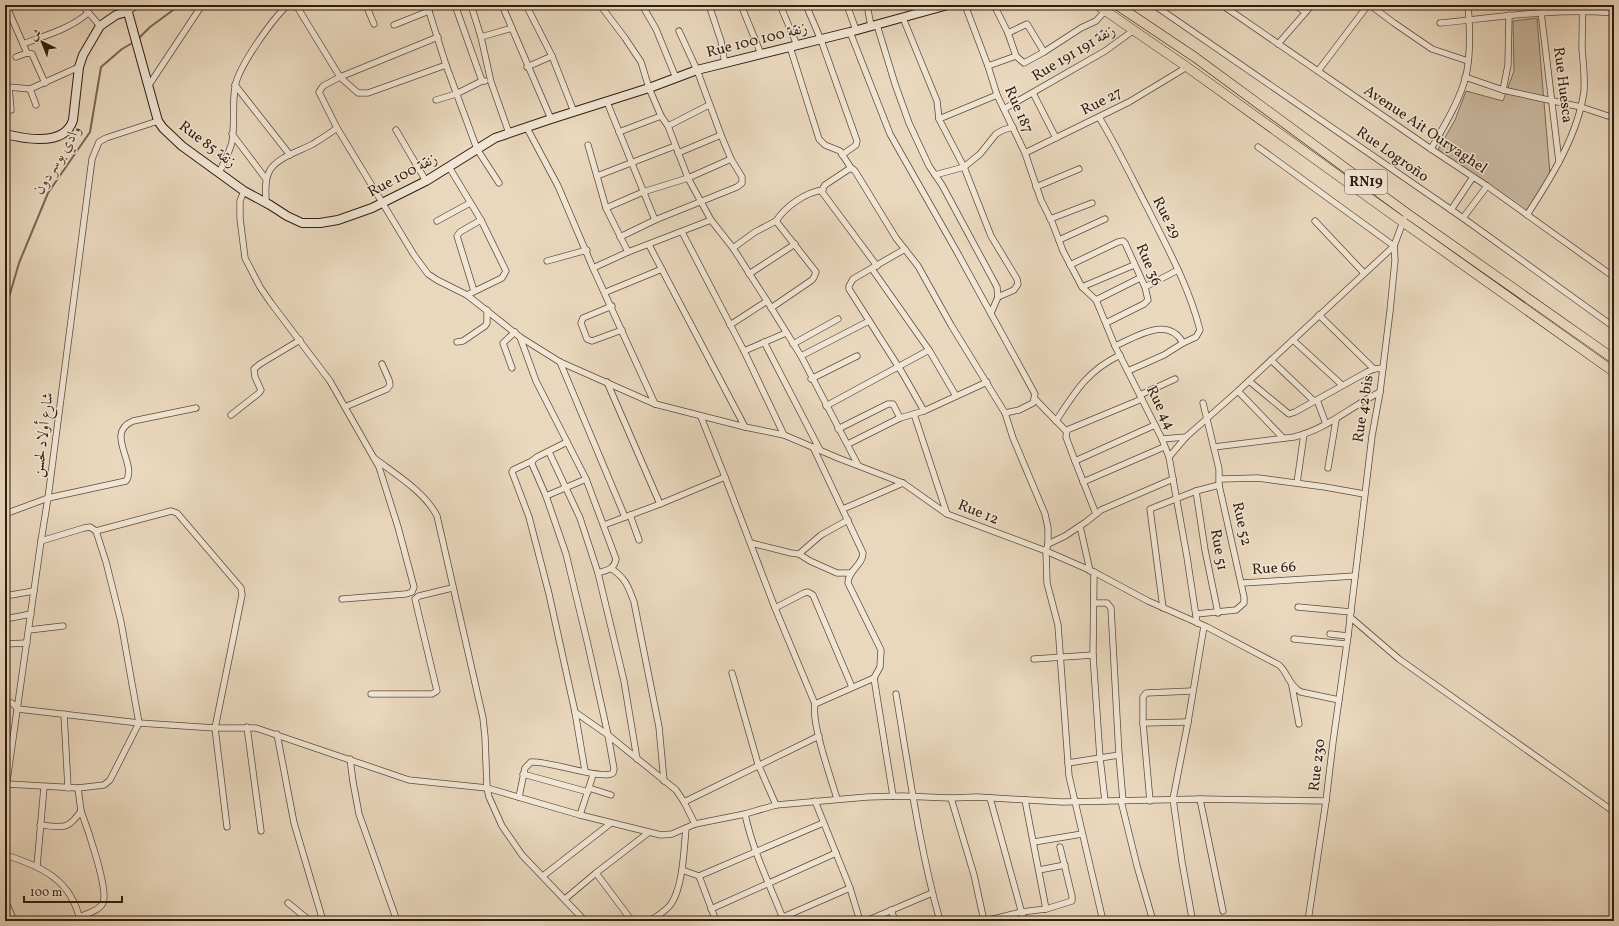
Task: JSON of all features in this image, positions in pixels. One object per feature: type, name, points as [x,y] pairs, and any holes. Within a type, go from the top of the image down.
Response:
[{"type":"main road","name":"RN19","points":[[1097,5],[1187,66],[1402,222],[1614,372]]},
{"type":"main road","name":"RN19","points":[[1118,5],[1196,58],[1408,214],[1614,359]]},
{"type":"street","points":[[6,5],[27,53]]},
{"type":"street","points":[[82,5],[100,26]]},
{"type":"street","points":[[5,134],[38,139],[54,138],[66,131],[73,120],[79,67],[83,55],[100,26],[126,8],[138,5]]},
{"type":"street","points":[[149,85],[202,5]]},
{"type":"street","points":[[278,5],[282,10]]},
{"type":"street","points":[[219,173],[232,143],[235,85],[241,69],[282,10],[288,5]]},
{"type":"street","points":[[296,5],[340,77],[354,90],[362,94],[446,65]]},
{"type":"street","points":[[366,5],[374,24]]},
{"type":"street","points":[[427,5],[456,94],[477,149],[499,183]]},
{"type":"street","points":[[455,5],[482,81]]},
{"type":"street","points":[[471,5],[481,37],[491,82],[509,134]]},
{"type":"street","points":[[502,5],[527,67],[551,119]]},
{"type":"street","points":[[526,5],[552,56],[574,112]]},
{"type":"street","points":[[608,5],[601,7],[626,38],[641,62],[649,88],[661,116],[668,126],[688,178],[711,220],[732,248],[768,302],[801,356],[811,379],[838,429],[848,444],[858,465]]},
{"type":"street","points":[[642,5],[653,24],[676,78]]},
{"type":"street","points":[[708,5],[721,41],[725,64]]},
{"type":"street","points":[[741,5],[761,54]]},
{"type":"street","points":[[780,5],[794,46],[819,139],[825,145],[838,149],[855,172],[896,238],[918,266],[951,325],[1005,413],[1013,438],[1045,514],[1048,528],[1048,544],[1046,550],[1048,584],[1058,625],[1069,776],[1103,921]]},
{"type":"street","points":[[806,5],[857,141],[856,145],[842,155]]},
{"type":"street","points":[[847,5],[853,31],[890,134],[1032,385],[1035,394],[1033,403],[1019,410],[1005,413]]},
{"type":"street","points":[[867,5],[909,123],[927,161],[942,185],[997,287],[998,297],[991,312]]},
{"type":"street","name":"Rue 100 زنقة 100","points":[[574,112],[649,88],[697,70],[874,26],[903,18],[928,8],[948,5]]},
{"type":"street","name":"Rue 187","points":[[965,5],[988,66],[996,95],[1025,153],[1036,187],[1051,221]]},
{"type":"street","points":[[994,5],[1008,33],[1016,56],[1022,62],[1027,62],[1080,28],[1096,21],[1105,11]]},
{"type":"street","name":"Rue Logroño","points":[[1154,5],[1463,218],[1614,327]]},
{"type":"street","name":"Avenue Ait Ouryaghel","points":[[1222,5],[1486,186],[1614,277]]},
{"type":"street","points":[[1295,5],[1305,12]]},
{"type":"street","points":[[1278,44],[1312,5]]},
{"type":"street","points":[[1318,71],[1369,5],[1432,49],[1468,61]]},
{"type":"street","points":[[1431,149],[1450,115],[1466,77],[1470,20],[1468,5]]},
{"type":"street","name":"Rue 85 زنقة","points":[[126,8],[158,121],[182,146],[244,191]]},
{"type":"street","points":[[1440,23],[1582,8],[1614,13]]},
{"type":"street","points":[[1527,215],[1549,181],[1559,162],[1581,107],[1584,90],[1582,8]]},
{"type":"street","points":[[394,25],[429,11]]},
{"type":"street","name":"Rue Huesca","points":[[1541,12],[1559,162]]},
{"type":"street","points":[[23,44],[69,27],[78,22],[88,13]]},
{"type":"street","points":[[1503,90],[1508,65],[1509,15]]},
{"type":"street","points":[[903,18],[937,100],[939,119],[964,167],[992,236],[1017,279],[1018,284],[1014,290],[998,297]]},
{"type":"street","points":[[1008,33],[1027,24],[1044,52]]},
{"type":"street","points":[[481,37],[512,28]]},
{"type":"street","points":[[620,237],[655,220],[737,187],[742,183],[742,177],[731,159],[709,105],[697,70],[679,30]]},
{"type":"street","name":"Rue 191 زنقة 191","points":[[1004,109],[1105,51],[1134,30]]},
{"type":"street","points":[[340,77],[438,37]]},
{"type":"street","points":[[16,57],[27,53],[32,54],[45,83]]},
{"type":"street","points":[[527,67],[552,56]]},
{"type":"street","points":[[988,66],[1016,56]]},
{"type":"street","name":"Rue 27","points":[[1025,153],[1144,94],[1187,66]]},
{"type":"street","points":[[11,110],[7,87],[30,89],[79,67]]},
{"type":"street","name":"Rue 12","points":[[340,77],[323,86],[319,92],[336,128],[421,265],[428,274],[467,295],[520,336],[560,362],[655,404],[745,427],[784,435],[902,483],[947,514],[1046,550],[1092,571],[1163,608],[1265,656],[1283,669],[1292,686]]},
{"type":"street","points":[[1466,77],[1503,90],[1581,107],[1614,118]]},
{"type":"street","points":[[436,100],[456,94],[482,81],[491,82]]},
{"type":"street","points":[[235,85],[290,155]]},
{"type":"street","points":[[30,89],[36,105]]},
{"type":"street","points":[[1032,93],[1056,138]]},
{"type":"street","points":[[939,119],[996,95]]},
{"type":"street","points":[[607,102],[655,220]]},
{"type":"street","points":[[668,126],[709,105]]},
{"type":"street","name":"Rue 100 زنقة","points":[[244,191],[287,216],[302,222],[320,223],[338,220],[372,208],[426,181],[495,138],[574,112]]},
{"type":"street","points":[[619,132],[661,116]]},
{"type":"street","name":"Rue 29","points":[[1099,117],[1116,145],[1178,270],[1195,312],[1200,330],[1198,335],[1183,343]]},
{"type":"street","name":"شارع أولاد لحسن","points":[[5,795],[48,498],[93,153],[99,142],[106,138],[158,121]]},
{"type":"street","points":[[935,175],[964,167],[980,154],[996,134],[1013,127]]},
{"type":"street","points":[[266,203],[266,179],[273,166],[290,155],[313,144],[336,128]]},
{"type":"street","points":[[527,128],[558,186],[587,250],[593,268],[606,292],[655,404]]},
{"type":"street","points":[[396,130],[426,181]]},
{"type":"street","points":[[232,134],[266,179]]},
{"type":"street","points":[[678,153],[721,135]]},
{"type":"street","points":[[588,145],[606,208],[628,252]]},
{"type":"street","points":[[597,176],[675,146]]},
{"type":"street","points":[[1169,457],[1186,437],[1249,381],[1394,246],[1258,147]]},
{"type":"street","points":[[606,208],[643,192],[688,178],[731,159]]},
{"type":"street","points":[[449,167],[481,220],[506,271],[502,278],[467,295]]},
{"type":"street","points":[[732,248],[776,221],[804,196],[811,192],[822,190],[832,179],[851,168]]},
{"type":"street","points":[[1036,187],[1079,169]]},
{"type":"street","points":[[1451,210],[1473,177]]},
{"type":"street","points":[[1463,218],[1486,186]]},
{"type":"street","points":[[822,190],[929,350],[956,396]]},
{"type":"street","points":[[244,191],[240,201],[240,218],[245,258],[260,288],[330,381],[374,458],[382,474],[413,589],[410,593],[406,594],[342,599]]},
{"type":"street","points":[[437,221],[470,203]]},
{"type":"street","points":[[1051,221],[1092,203]]},
{"type":"street","name":"Rue 42 bis","points":[[1351,614],[1364,494],[1380,392],[1395,271],[1394,246],[1402,222],[1408,214]]},
{"type":"street","points":[[1059,240],[1105,219]]},
{"type":"street","points":[[474,291],[457,236],[460,232],[481,220]]},
{"type":"street","points":[[593,268],[628,252],[650,245],[711,220]]},
{"type":"street","points":[[771,308],[812,280],[816,275],[814,269],[776,221]]},
{"type":"street","name":"Rue 44","points":[[1051,221],[1070,265],[1082,287],[1096,300],[1115,346],[1162,439],[1169,457],[1197,623]]},
{"type":"street","points":[[1315,221],[1364,273]]},
{"type":"street","points":[[682,232],[744,351],[784,435]]},
{"type":"street","name":"Rue 36","points":[[1070,265],[1121,241],[1125,243],[1145,287],[1148,300],[1140,306],[1106,323]]},
{"type":"street","points":[[749,274],[795,244]]},
{"type":"street","points":[[650,245],[745,427]]},
{"type":"street","points":[[905,249],[875,268],[853,279],[849,289],[899,367],[924,411]]},
{"type":"street","points":[[547,261],[587,250]]},
{"type":"street","points":[[1082,287],[1134,265]]},
{"type":"street","points":[[606,292],[662,269]]},
{"type":"street","points":[[1145,287],[1178,270]]},
{"type":"street","points":[[1096,300],[1140,278]]},
{"type":"street","points":[[730,325],[768,302]]},
{"type":"street","points":[[612,306],[583,318],[581,323],[587,338],[592,341],[622,330]]},
{"type":"street","points":[[457,342],[463,341],[485,326],[487,323],[487,310]]},
{"type":"street","points":[[1319,315],[1374,368]]},
{"type":"street","points":[[793,344],[838,319]]},
{"type":"street","points":[[801,356],[869,321]]},
{"type":"street","points":[[1115,346],[1158,328],[1170,330],[1175,333],[1183,343],[1164,355],[1128,371]]},
{"type":"street","points":[[512,368],[503,343],[515,332]]},
{"type":"street","points":[[744,351],[786,333]]},
{"type":"street","points":[[520,336],[536,381],[586,479],[616,559],[615,565],[612,569],[598,573]]},
{"type":"street","points":[[231,415],[261,390],[254,373],[254,369],[300,340]]},
{"type":"street","points":[[1293,340],[1342,385]]},
{"type":"street","points":[[764,342],[820,450]]},
{"type":"street","points":[[826,406],[929,350]]},
{"type":"street","points":[[1056,421],[1089,375],[1102,364],[1120,355]]},
{"type":"street","points":[[811,379],[857,356]]},
{"type":"street","points":[[1271,360],[1316,401],[1326,424]]},
{"type":"street","points":[[560,362],[639,540]]},
{"type":"street","points":[[345,407],[388,389],[390,385],[389,380],[382,364]]},
{"type":"street","points":[[1249,381],[1287,414],[1296,412],[1374,368],[1383,368]]},
{"type":"street","points":[[1066,431],[1141,397],[1175,379]]},
{"type":"street","points":[[607,382],[660,504]]},
{"type":"street","points":[[848,444],[900,418],[924,411],[987,382]]},
{"type":"street","points":[[1238,391],[1283,438]]},
{"type":"street","points":[[1214,447],[1304,434],[1336,420],[1380,392]]},
{"type":"street","points":[[1035,399],[1066,431],[1066,437],[1074,461],[1096,514]]},
{"type":"street","points":[[1203,403],[1207,418]]},
{"type":"street","points":[[838,429],[888,404],[893,404],[896,407],[900,418]]},
{"type":"street","points":[[5,514],[48,498],[126,481],[129,477],[121,433],[124,427],[138,420],[196,408]]},
{"type":"street","points":[[914,414],[947,514]]},
{"type":"street","points":[[701,416],[726,477],[775,608],[815,704],[815,714],[819,736],[836,799]]},
{"type":"street","name":"Rue 52","points":[[1207,418],[1242,583]]},
{"type":"street","points":[[1328,468],[1336,420]]},
{"type":"street","points":[[1074,461],[1155,425]]},
{"type":"street","points":[[1298,483],[1304,434]]},
{"type":"street","points":[[1162,439],[1186,437]]},
{"type":"street","points":[[567,442],[513,470],[512,472],[529,517],[549,594],[575,712],[585,771]]},
{"type":"street","points":[[814,447],[863,553],[862,560],[848,579],[848,586],[881,650],[880,667],[874,678],[815,704]]},
{"type":"street","points":[[1083,482],[1164,447]]},
{"type":"street","points":[[549,452],[580,518],[598,573],[624,682],[637,759]]},
{"type":"street","points":[[374,458],[424,498],[432,506],[437,516],[452,588],[483,718],[487,788],[489,797],[502,826],[514,845],[586,921]]},
{"type":"street","points":[[519,797],[526,766],[535,762],[585,771],[593,775],[608,775],[614,771],[608,735],[566,554],[532,461]]},
{"type":"street","points":[[604,525],[726,477]]},
{"type":"street","points":[[1163,608],[1149,512],[1152,507],[1220,482],[1258,478],[1364,494]]},
{"type":"street","points":[[546,496],[586,479]]},
{"type":"street","points":[[1048,544],[1080,526],[1106,507],[1173,479]]},
{"type":"street","points":[[843,509],[902,483]]},
{"type":"street","name":"Rue 51","points":[[1196,491],[1205,550],[1218,613]]},
{"type":"street","points":[[96,531],[170,511],[178,513],[241,588],[242,595],[215,728],[227,828]]},
{"type":"street","points":[[799,554],[821,535],[848,520]]},
{"type":"street","points":[[1080,526],[1092,571],[1094,603],[1093,655],[1100,758],[1105,801]]},
{"type":"street","points":[[7,784],[68,788],[104,785],[110,780],[139,723],[121,622],[106,562],[96,531],[90,527],[84,528],[41,541]]},
{"type":"street","points":[[750,543],[799,554],[810,561],[837,573],[851,573]]},
{"type":"street","points":[[612,569],[622,577],[628,585],[634,602],[659,727],[664,781]]},
{"type":"street","name":"Rue 66","points":[[1196,614],[1236,610],[1241,606],[1244,600],[1242,583],[1355,576]]},
{"type":"street","points":[[371,694],[432,694],[437,691],[415,599],[419,596],[452,588]]},
{"type":"street","points":[[5,596],[34,591]]},
{"type":"street","points":[[775,608],[804,593],[808,592],[813,595],[852,688]]},
{"type":"street","points":[[1094,603],[1107,603],[1111,608],[1122,801],[1137,866],[1153,921]]},
{"type":"street","points":[[1298,607],[1351,614],[1399,659],[1610,809]]},
{"type":"street","points":[[5,620],[31,614]]},
{"type":"street","name":"Rue 230","points":[[1308,921],[1351,614]]},
{"type":"street","points":[[29,630],[63,626]]},
{"type":"street","points":[[1192,918],[1173,799],[1204,626]]},
{"type":"street","points":[[1330,634],[1348,636]]},
{"type":"street","points":[[1294,639],[1346,644]]},
{"type":"street","points":[[5,644],[27,643]]},
{"type":"street","points":[[1034,659],[1093,655]]},
{"type":"street","points":[[732,673],[758,764],[776,805]]},
{"type":"street","points":[[874,678],[894,796]]},
{"type":"street","points":[[1292,686],[1301,692],[1339,700]]},
{"type":"street","points":[[1292,686],[1299,724]]},
{"type":"street","points":[[1150,801],[1143,698],[1145,694],[1192,691]]},
{"type":"street","points":[[896,694],[913,797],[932,893],[940,921]]},
{"type":"street","points":[[5,703],[12,703],[18,708],[139,723],[215,728],[256,728],[409,780],[487,788],[580,815],[661,835],[672,834],[695,824],[745,814],[776,805],[836,799],[894,796],[1075,802],[1150,801],[1173,799],[1326,801]]},
{"type":"street","points":[[575,712],[608,735],[676,790],[695,824]]},
{"type":"street","points":[[64,714],[68,788]]},
{"type":"street","points":[[1144,723],[1188,722]]},
{"type":"street","points":[[246,727],[261,832]]},
{"type":"street","points":[[277,734],[294,823],[323,921]]},
{"type":"street","points":[[684,802],[758,764],[819,736]]},
{"type":"street","points":[[1068,763],[1119,755]]},
{"type":"street","points":[[350,759],[352,782],[359,814],[397,921]]},
{"type":"street","points":[[524,774],[611,795]]},
{"type":"street","points":[[580,815],[593,775]]},
{"type":"street","points":[[37,866],[44,787]]},
{"type":"street","points":[[5,854],[37,866],[66,888],[73,900],[80,919],[98,908],[103,903],[104,891],[82,811],[78,788]]},
{"type":"street","points":[[951,798],[974,875],[984,921],[1022,912],[1046,909],[1068,903],[1072,900],[1060,847]]},
{"type":"street","points":[[990,798],[1024,921]]},
{"type":"street","points":[[1200,799],[1223,911]]},
{"type":"street","points":[[1024,800],[1034,842],[1046,909]]},
{"type":"street","points":[[815,801],[850,888],[860,921]]},
{"type":"street","points":[[40,825],[62,827],[68,826],[82,811]]},
{"type":"street","points":[[745,814],[750,838],[755,852],[784,919]]},
{"type":"street","points":[[542,876],[611,823]]},
{"type":"street","points":[[682,870],[698,876],[823,823]]},
{"type":"street","points":[[650,921],[671,905],[674,899],[682,870],[686,828]]},
{"type":"street","points":[[565,899],[648,833]]},
{"type":"street","points":[[1034,842],[1082,834]]},
{"type":"street","points":[[711,909],[836,853]]},
{"type":"street","points":[[1039,870],[1065,865]]},
{"type":"street","points":[[596,873],[632,921]]},
{"type":"street","points":[[698,876],[716,921]]},
{"type":"street","points":[[774,921],[784,919],[850,888]]},
{"type":"street","points":[[866,921],[932,893]]},
{"type":"street","points":[[5,900],[14,921]]},
{"type":"street","points":[[288,903],[310,921]]},
{"type":"street","points":[[891,910],[895,921]]},
{"type":"shaded area","points":[[1537,18],[1550,174],[1525,215],[1436,153],[1455,120],[1466,91],[1503,101],[1514,71],[1513,21]]},
{"type":"waterway","name":"وادي بوسردون","points":[[138,39],[150,27],[180,5]]},
{"type":"waterway","name":"وادي بوسردون","points":[[5,311],[19,263],[48,193],[90,132],[101,67],[122,49],[134,42]]}]
